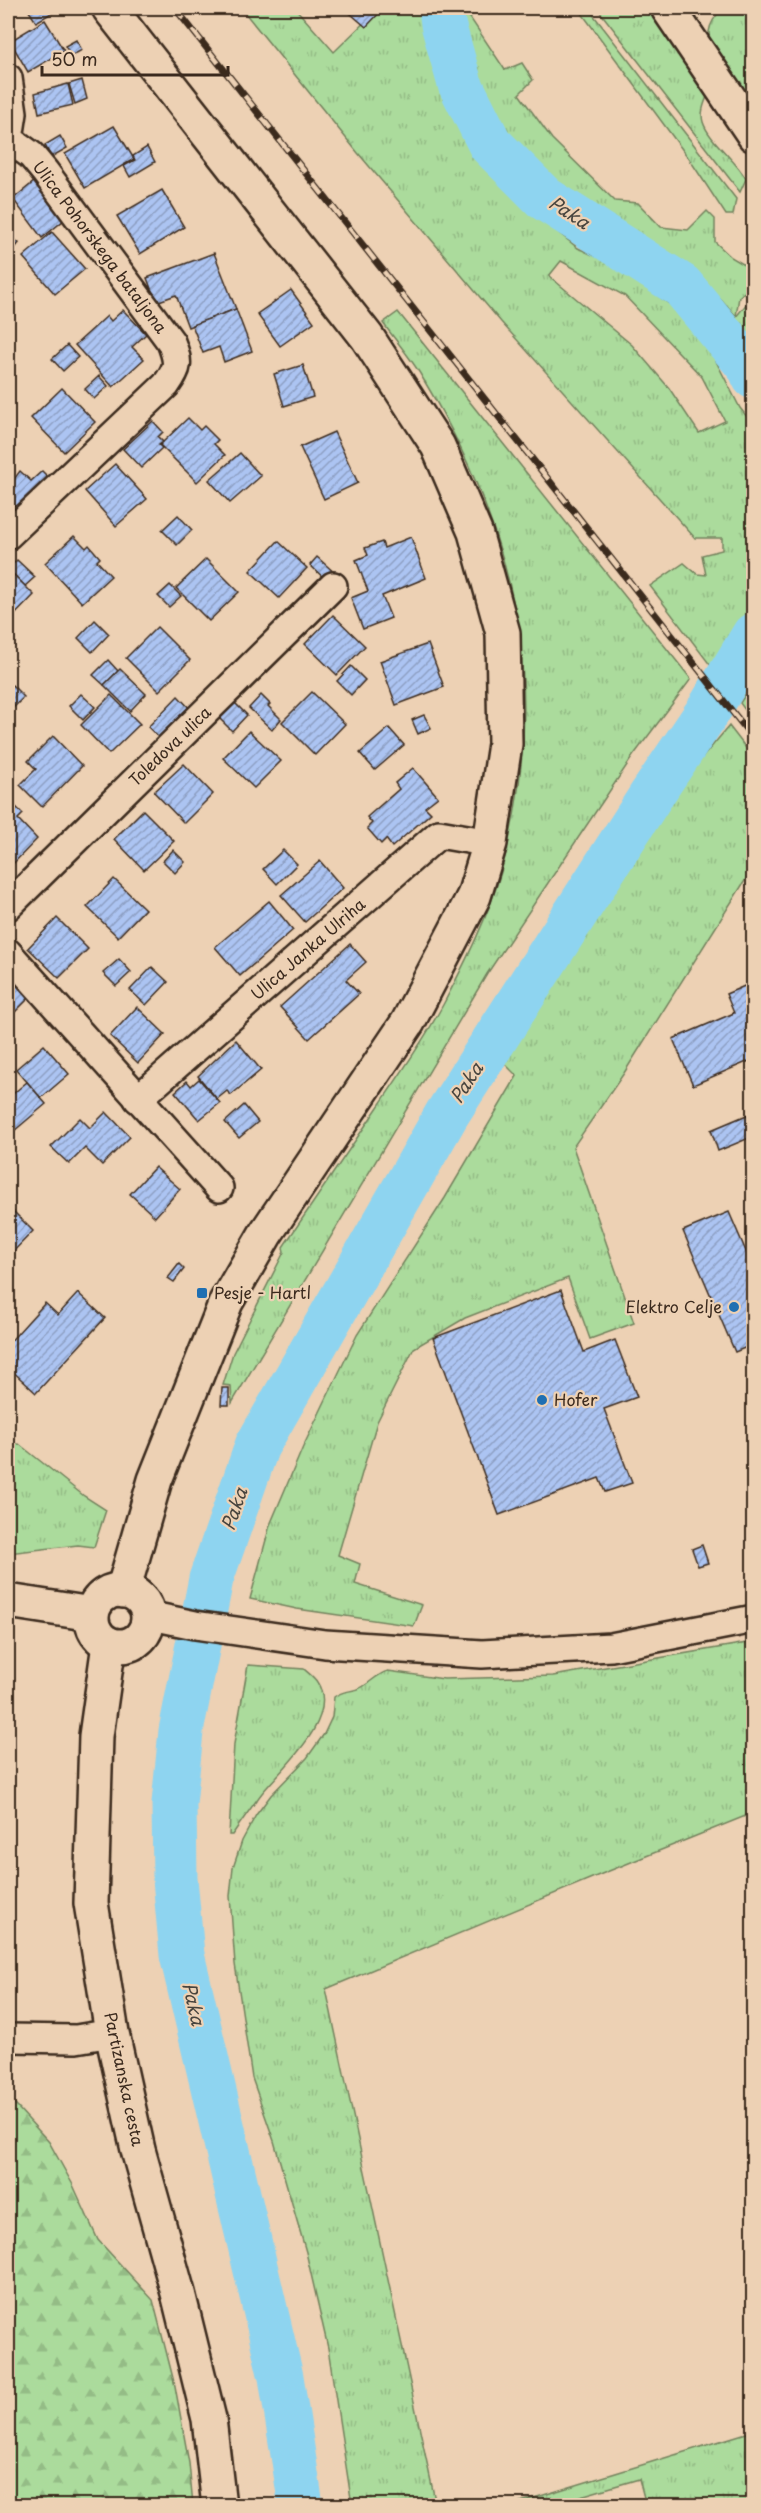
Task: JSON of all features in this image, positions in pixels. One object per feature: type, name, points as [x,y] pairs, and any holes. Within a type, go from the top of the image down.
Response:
[{"type":"main road","points":[[109,8],[367,337],[438,446],[475,532],[502,633],[505,744],[490,843],[474,896],[408,1022],[266,1233],[226,1302],[155,1480],[123,1591]]},
{"type":"main road","points":[[668,8],[753,135]]},
{"type":"main road","points":[[123,1591],[139,1598],[147,1615],[147,1624],[137,1640],[119,1646],[109,1644],[95,1632],[92,1614],[94,1606],[106,1594],[123,1591]]},
{"type":"main road","points":[[8,1601],[92,1614]]},
{"type":"main road","name":"Partizanska cesta","points":[[109,1644],[96,1736],[92,1903],[112,2033],[138,2150],[178,2294],[209,2420],[219,2505]]},
{"type":"street","name":"Ulica Pohorskega bataljona","points":[[8,78],[13,113],[8,141],[31,155],[45,172],[171,342],[176,356],[177,369],[166,386],[8,535]]},
{"type":"street","name":"Toledova ulica","points":[[8,906],[333,586]]},
{"type":"street","name":"Ulica Janka Ulriha","points":[[138,1099],[439,834],[490,843]]},
{"type":"street","points":[[8,953],[219,1188]]},
{"type":"street","points":[[147,1615],[250,1634],[325,1644],[482,1654],[611,1647],[753,1619]]},
{"type":"street","points":[[8,2038],[76,2039],[112,2033]]},
{"type":"green space","points":[[241,8],[295,8],[334,52],[379,8],[425,8],[448,101],[470,142],[530,210],[578,248],[616,266],[697,324],[740,408],[753,424],[753,603],[731,651],[717,674],[650,586],[684,563],[697,574],[706,575],[702,555],[722,550],[722,538],[695,538],[501,322],[358,153]],"holes":[[[561,261],[625,296],[702,377],[725,421],[699,433],[669,388],[632,345],[549,276]]]},
{"type":"green space","points":[[578,8],[588,8],[736,199],[733,215],[726,215],[690,160]]},
{"type":"green space","points":[[597,8],[646,8],[708,94],[702,111],[703,122],[711,136],[746,179],[740,192]]},
{"type":"green space","points":[[723,8],[753,8],[753,110],[719,63],[710,42],[711,25]]},
{"type":"green space","points":[[452,10],[469,16],[505,70],[522,63],[533,80],[519,94],[552,139],[615,201],[638,203],[661,227],[688,230],[707,211],[715,219],[715,242],[731,257],[748,267],[749,288],[739,297],[736,316],[695,274],[636,233],[574,204],[540,178],[501,138],[480,101],[468,71]]},
{"type":"green space","points":[[753,296],[753,349],[730,324]]},
{"type":"green space","points":[[398,312],[691,679],[633,756],[487,974],[232,1403],[231,1386],[223,1385],[233,1353],[284,1252],[283,1247],[421,1043],[468,955],[496,889],[516,805],[523,741],[523,677],[516,616],[502,555],[481,496],[455,436],[418,370],[383,323]]},
{"type":"green space","points":[[753,682],[753,721],[740,703]]},
{"type":"green space","points":[[729,726],[753,757],[753,873],[751,871],[624,1073],[573,1147],[634,1323],[590,1339],[568,1278],[465,1318],[414,1348],[377,1422],[338,1555],[360,1564],[355,1584],[422,1605],[414,1626],[297,1609],[250,1599],[270,1525],[303,1447],[357,1335],[445,1198],[517,1076],[498,1057],[681,783]]},
{"type":"green space","points":[[19,1444],[84,1496],[106,1510],[94,1547],[78,1545],[8,1553],[8,1445]]},
{"type":"green space","points":[[753,1642],[753,1813],[326,1989],[436,2505],[352,2505],[328,2348],[306,2252],[274,2141],[252,2078],[235,1964],[230,1896],[233,1868],[242,1841],[256,1815],[271,1795],[307,1758],[324,1734],[332,1717],[334,1697],[362,1687],[384,1672],[444,1679],[553,1676]]},
{"type":"green space","points":[[248,1665],[304,1669],[317,1682],[322,1696],[321,1711],[306,1742],[262,1793],[232,1835],[229,1835],[234,1744]]},
{"type":"green space","points":[[8,2097],[49,2142],[73,2185],[98,2240],[153,2300],[175,2386],[189,2463],[193,2505],[8,2505]]},
{"type":"green space","points":[[753,2431],[753,2505],[646,2505],[639,2479],[550,2505],[511,2505]]},
{"type":"building","points":[[27,8],[55,8],[57,10],[36,22]]},
{"type":"building","points":[[344,8],[384,8],[366,27]]},
{"type":"building","points":[[45,20],[64,51],[28,72],[10,41]]},
{"type":"building","points":[[76,40],[82,50],[71,56],[65,46]]},
{"type":"building","points":[[82,80],[87,99],[75,104],[69,84]]},
{"type":"building","points":[[68,84],[73,105],[39,113],[35,93]]},
{"type":"building","points":[[114,126],[134,159],[85,188],[65,154]]},
{"type":"building","points":[[60,136],[67,148],[51,157],[45,145]]},
{"type":"building","points":[[147,147],[155,162],[130,177],[124,166],[135,160],[133,156]]},
{"type":"building","points":[[35,181],[64,220],[42,238],[13,199]]},
{"type":"building","points":[[162,190],[184,227],[140,254],[117,216]]},
{"type":"building","points":[[52,232],[85,269],[55,294],[23,257]]},
{"type":"building","points":[[8,234],[19,243],[8,257]]},
{"type":"building","points":[[214,253],[236,309],[188,327],[176,295],[156,302],[147,278]]},
{"type":"building","points":[[291,290],[314,322],[280,346],[257,314]]},
{"type":"building","points":[[236,309],[252,351],[224,362],[219,347],[203,353],[192,325]]},
{"type":"building","points":[[123,310],[146,334],[132,347],[144,359],[113,387],[75,345],[107,316],[111,321]]},
{"type":"building","points":[[67,345],[78,357],[63,371],[52,359]]},
{"type":"building","points":[[303,365],[313,397],[284,406],[274,374]]},
{"type":"building","points":[[99,376],[108,386],[94,399],[85,389]]},
{"type":"building","points":[[62,388],[95,422],[64,452],[31,418]]},
{"type":"building","points":[[188,418],[200,430],[204,426],[218,440],[214,444],[225,455],[197,482],[160,445]]},
{"type":"building","points":[[153,421],[163,432],[158,437],[163,442],[159,445],[162,448],[141,468],[123,449]]},
{"type":"building","points":[[334,432],[358,483],[324,499],[300,447]]},
{"type":"building","points":[[240,453],[261,476],[230,503],[209,480]]},
{"type":"building","points":[[115,464],[147,499],[116,526],[85,491]]},
{"type":"building","points":[[20,471],[31,481],[42,471],[52,481],[21,512],[8,499],[8,487]]},
{"type":"building","points":[[178,515],[192,530],[177,545],[162,530]]},
{"type":"building","points":[[74,536],[86,548],[89,545],[100,558],[97,561],[111,576],[82,603],[45,563]]},
{"type":"building","points":[[411,537],[426,578],[382,596],[391,618],[363,629],[351,598],[368,591],[356,560],[368,555],[365,548],[382,542],[384,548]]},
{"type":"building","points":[[278,541],[307,568],[279,598],[250,571]]},
{"type":"building","points":[[317,557],[336,574],[328,582],[310,565]]},
{"type":"building","points":[[206,559],[239,592],[209,621],[176,588]]},
{"type":"building","points":[[17,560],[35,577],[25,586],[8,569]]},
{"type":"building","points":[[8,569],[34,595],[8,622]]},
{"type":"building","points":[[170,585],[181,596],[169,607],[158,596]]},
{"type":"building","points":[[333,615],[365,646],[337,675],[305,644]]},
{"type":"building","points":[[95,620],[109,634],[92,652],[78,638]]},
{"type":"building","points":[[157,627],[190,660],[159,691],[126,658]]},
{"type":"building","points":[[428,644],[444,687],[396,705],[380,661]]},
{"type":"building","points":[[108,660],[118,671],[104,685],[93,675]]},
{"type":"building","points":[[351,666],[365,680],[351,695],[337,681]]},
{"type":"building","points":[[120,669],[146,694],[130,711],[104,685]]},
{"type":"building","points":[[12,685],[24,697],[9,712],[8,690]]},
{"type":"building","points":[[312,692],[345,724],[315,755],[282,722]]},
{"type":"building","points":[[81,694],[95,707],[83,720],[69,706]]},
{"type":"building","points":[[111,695],[140,724],[109,754],[81,725]]},
{"type":"building","points":[[261,695],[281,719],[272,730],[249,708]]},
{"type":"building","points":[[178,696],[193,712],[163,742],[148,727]]},
{"type":"building","points":[[232,700],[247,715],[232,731],[216,715]]},
{"type":"building","points":[[424,715],[431,728],[418,734],[412,720]]},
{"type":"building","points":[[389,728],[404,745],[375,770],[360,753]]},
{"type":"building","points":[[249,731],[281,761],[254,788],[223,758]]},
{"type":"building","points":[[53,736],[82,766],[42,807],[20,785],[36,769],[28,761]]},
{"type":"building","points":[[184,764],[213,794],[184,823],[154,792]]},
{"type":"building","points":[[413,768],[438,797],[425,807],[431,813],[392,847],[386,839],[381,844],[367,828],[372,823],[367,817],[399,789],[395,783]]},
{"type":"building","points":[[8,799],[23,814],[18,819],[37,839],[8,869]]},
{"type":"building","points":[[143,810],[174,841],[144,870],[114,839]]},
{"type":"building","points":[[173,850],[185,862],[175,873],[163,861]]},
{"type":"building","points":[[283,850],[297,864],[277,884],[263,869]]},
{"type":"building","points":[[320,861],[343,888],[305,922],[281,895]]},
{"type":"building","points":[[114,879],[145,909],[118,937],[87,907]]},
{"type":"building","points":[[269,901],[293,930],[240,976],[215,947]]},
{"type":"building","points":[[57,918],[88,949],[59,978],[28,948]]},
{"type":"building","points":[[350,944],[366,962],[346,980],[359,994],[309,1039],[280,1007]]},
{"type":"building","points":[[119,959],[131,972],[116,986],[103,973]]},
{"type":"building","points":[[152,967],[168,982],[146,1005],[130,990]]},
{"type":"building","points":[[8,972],[31,996],[8,1019]]},
{"type":"building","points":[[754,982],[754,1059],[693,1085],[673,1039],[734,1013],[726,994]]},
{"type":"building","points":[[137,1007],[165,1034],[138,1063],[110,1036]]},
{"type":"building","points":[[236,1040],[261,1070],[231,1095],[227,1091],[217,1099],[198,1076]]},
{"type":"building","points":[[44,1045],[69,1074],[41,1098],[16,1069]]},
{"type":"building","points":[[199,1079],[220,1103],[199,1120],[175,1092],[187,1081],[191,1086]]},
{"type":"building","points":[[27,1082],[46,1104],[14,1131],[8,1124],[8,1098]]},
{"type":"building","points":[[244,1105],[258,1122],[239,1138],[225,1122]]},
{"type":"building","points":[[106,1112],[130,1137],[102,1165],[85,1148],[69,1164],[51,1147],[80,1118],[90,1128]]},
{"type":"building","points":[[754,1112],[754,1136],[718,1151],[711,1130]]},
{"type":"building","points":[[155,1167],[180,1189],[155,1217],[130,1194]]},
{"type":"building","points":[[8,1206],[33,1231],[8,1257]]},
{"type":"building","name":"Elektro Celje","points":[[729,1212],[754,1270],[754,1344],[735,1352],[683,1231]]},
{"type":"building","points":[[179,1264],[184,1269],[174,1282],[168,1278]]},
{"type":"building","name":"Hofer","points":[[561,1290],[584,1352],[615,1340],[637,1397],[604,1409],[632,1483],[605,1492],[599,1478],[499,1515],[433,1338]]},
{"type":"building","points":[[78,1293],[105,1318],[36,1393],[8,1367],[8,1344],[45,1303],[58,1315]]},
{"type":"building","points":[[222,1388],[229,1388],[229,1405],[221,1405]]},
{"type":"building","points":[[702,1545],[708,1563],[698,1566],[692,1549]]},
{"type":"waterway","name":"Paka","points":[[441,8],[443,24],[460,84],[490,144],[544,198],[682,286],[750,368],[754,377]]},
{"type":"waterway","name":"Paka","points":[[301,2506],[281,2377],[182,1955],[175,1879],[174,1804],[181,1731],[211,1579],[257,1446],[447,1114],[652,794],[708,711],[754,635]]},
{"type":"railway","points":[[175,8],[754,739]]},
{"type":"place","name":"Pesje - Hartl","points":[[202,1293]]},
{"type":"place","name":"Elektro Celje","points":[[734,1307]]},
{"type":"place","name":"Hofer","points":[[542,1400]]}]
